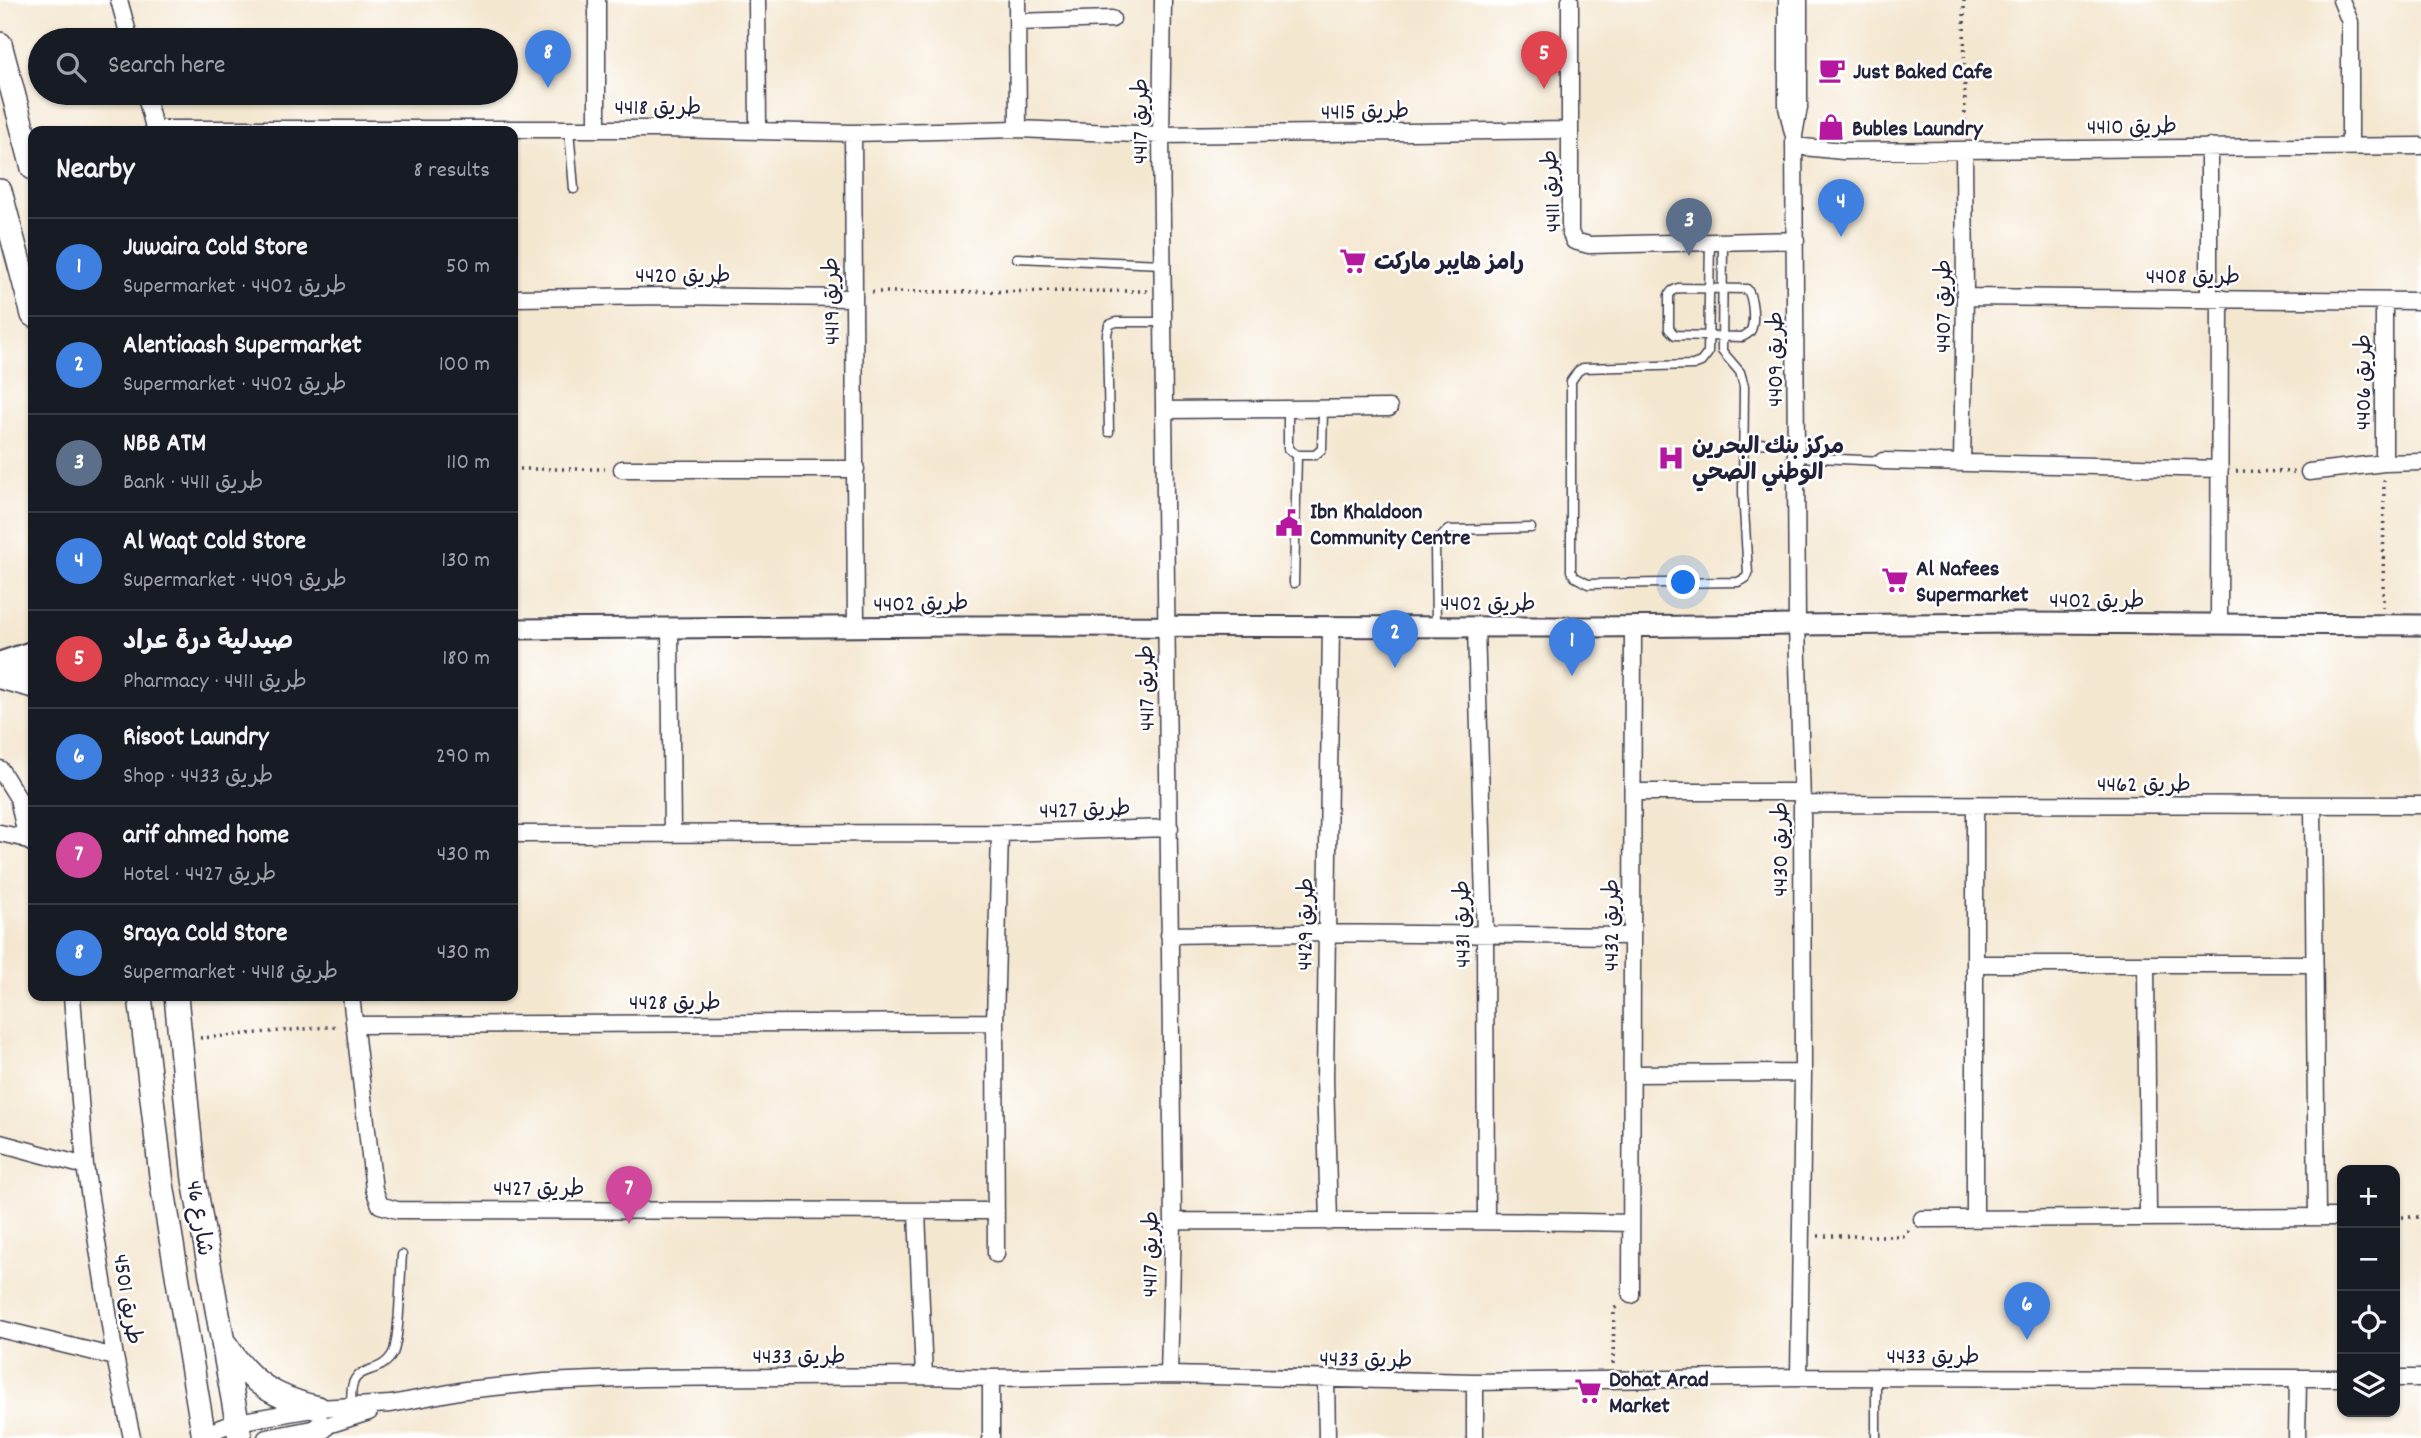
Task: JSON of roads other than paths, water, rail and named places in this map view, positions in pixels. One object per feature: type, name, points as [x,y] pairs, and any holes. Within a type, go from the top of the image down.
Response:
[{"type":"main road","points":[[0,44],[28,148]]},
{"type":"main road","points":[[0,191],[28,296]]},
{"type":"main road","points":[[0,677],[28,685]]},
{"type":"main road","name":"شارع 46","points":[[140,1001],[162,1184],[204,1438]]},
{"type":"main road","name":"شارع 46","points":[[176,1001],[194,1180],[239,1430]]},
{"type":"main road","points":[[222,1338],[238,1364],[261,1385],[288,1401],[315,1424]]},
{"type":"street","points":[[119,0],[127,28]]},
{"type":"street","points":[[597,0],[597,129]]},
{"type":"street","points":[[757,0],[758,130]]},
{"type":"street","points":[[1017,0],[1018,129]]},
{"type":"street","name":"طريق 4417","points":[[1163,0],[1161,135],[1173,1220],[1169,1375]]},
{"type":"street","name":"طريق 4411","points":[[1570,0],[1570,232],[1574,241],[1583,245],[1796,240]]},
{"type":"street","name":"طريق 4409","points":[[1787,0],[1787,107],[1794,146]]},
{"type":"street","name":"طريق 4409","points":[[1797,625],[1794,146],[1799,107],[1799,0]]},
{"type":"street","points":[[2340,0],[2350,22],[2350,146]]},
{"type":"street","points":[[1017,22],[1112,19]]},
{"type":"street","points":[[148,105],[154,126]]},
{"type":"street","name":"طريق 4418","points":[[518,129],[853,133],[1018,129],[1161,135]]},
{"type":"street","name":"طريق 4415","points":[[1161,135],[1570,130]]},
{"type":"street","name":"طريق 4419","points":[[853,133],[856,627]]},
{"type":"street","name":"طريق 4410","points":[[1794,146],[1828,155],[1843,151],[2421,146]]},
{"type":"street","points":[[2209,147],[2220,469],[2219,624]]},
{"type":"street","name":"طريق 4407","points":[[1962,463],[1964,150]]},
{"type":"street","name":"طريق 4420","points":[[518,298],[852,295]]},
{"type":"street","name":"طريق 4408","points":[[1965,297],[2421,301]]},
{"type":"street","name":"طريق 4406","points":[[2384,300],[2384,463]]},
{"type":"street","points":[[1165,410],[1323,411],[1389,408]]},
{"type":"street","points":[[1883,461],[2220,469]]},
{"type":"street","name":"طريق 4406","points":[[2309,472],[2384,463],[2421,462]]},
{"type":"street","points":[[622,469],[856,469]]},
{"type":"street","name":"طريق 4430","points":[[1797,625],[1802,798],[1800,1377]]},
{"type":"street","name":"طريق 4402","points":[[518,629],[2421,625]]},
{"type":"street","name":"طريق 4429","points":[[1329,1222],[1325,1079],[1331,626]]},
{"type":"street","name":"طريق 4432","points":[[1631,1295],[1633,626]]},
{"type":"street","name":"طريق 4431","points":[[1476,627],[1485,935],[1486,1219]]},
{"type":"street","points":[[670,629],[672,834]]},
{"type":"street","points":[[0,662],[28,653]]},
{"type":"street","points":[[0,671],[28,669]]},
{"type":"street","points":[[0,769],[18,798],[28,835]]},
{"type":"street","name":"طريق 4462","points":[[1633,792],[1975,806],[2421,805]]},
{"type":"street","points":[[2313,805],[2318,1217]]},
{"type":"street","points":[[1975,806],[1975,1218]]},
{"type":"street","name":"طريق 4427","points":[[518,834],[1000,833],[1170,828]]},
{"type":"street","points":[[0,833],[28,841]]},
{"type":"street","points":[[996,1254],[995,1022],[1000,833]]},
{"type":"street","points":[[1168,935],[1632,936]]},
{"type":"street","points":[[1976,964],[2314,964]]},
{"type":"street","points":[[2146,964],[2148,1217]]},
{"type":"street","name":"طريق 4501","points":[[72,1001],[85,1166],[115,1357],[132,1438]]},
{"type":"street","name":"طريق 4427","points":[[352,1001],[374,1189],[380,1206],[397,1210],[918,1213],[996,1211]]},
{"type":"street","name":"طريق 4428","points":[[355,1025],[995,1022]]},
{"type":"street","points":[[1633,1074],[1803,1073]]},
{"type":"street","points":[[0,1143],[85,1166]]},
{"type":"street","points":[[918,1213],[924,1376]]},
{"type":"street","points":[[1922,1219],[2337,1217]]},
{"type":"street","points":[[1173,1220],[1329,1222],[1486,1219],[1631,1223]]},
{"type":"street","points":[[0,1329],[115,1357]]},
{"type":"street","name":"طريق 4433","points":[[266,1438],[391,1404],[465,1390],[545,1382],[1169,1375],[1475,1382],[1800,1377],[2337,1378]]},
{"type":"street","points":[[991,1378],[991,1438]]},
{"type":"street","points":[[2297,1438],[2298,1378]]},
{"type":"street","points":[[2400,1378],[2421,1378]]},
{"type":"street","points":[[1326,1380],[1327,1438]]},
{"type":"street","points":[[1475,1382],[1475,1438]]},
{"type":"street","name":"طريق 4433","points":[[204,1438],[220,1428],[239,1430],[315,1424],[352,1406],[391,1404]]},
{"type":"lane","points":[[569,129],[574,189]]},
{"type":"lane","points":[[1717,242],[1723,288],[1722,351],[1737,367],[1743,379],[1743,493],[1748,573],[1742,581],[1588,584],[1575,577],[1571,571],[1574,375],[1578,370],[1589,367],[1697,364],[1705,359],[1708,353],[1709,288],[1717,242]]},
{"type":"lane","points":[[1017,258],[1163,264]]},
{"type":"lane","points":[[1678,288],[1723,288],[1744,288],[1749,292],[1752,298],[1752,327],[1749,333],[1742,337],[1672,334],[1669,295],[1672,291],[1678,288]]},
{"type":"lane","points":[[1109,432],[1109,326],[1116,322],[1164,322]]},
{"type":"lane","points":[[1288,411],[1289,449],[1297,455],[1315,455],[1322,449],[1323,411]]},
{"type":"lane","points":[[1743,443],[1883,461]]},
{"type":"lane","points":[[1294,583],[1297,455]]},
{"type":"lane","points":[[1436,627],[1436,542],[1442,535],[1448,530],[1531,528]]},
{"type":"lane","points":[[352,1406],[350,1392],[353,1380],[386,1362],[396,1344],[402,1255]]},
{"type":"lane","points":[[1876,1378],[1876,1438]]},
{"type":"place","name":"Just Baked Cafe","points":[[1832,70]]},
{"type":"place","name":"Sraya Cold Store","points":[[548,88]]},
{"type":"place","name":"صيدلية درة عراد","points":[[1544,89]]},
{"type":"place","name":"Bubles Laundry","points":[[1831,127]]},
{"type":"place","name":"Al Waqt Cold Store","points":[[1841,237]]},
{"type":"place","name":"NBB ATM","points":[[1689,256]]},
{"type":"place","name":"رامز هايبر ماركت","points":[[1353,261]]},
{"type":"place","name":"مركز بنك البحرين الوطني الصحي","points":[[1671,458]]},
{"type":"place","name":"Ibn Khaldoon Community Centre","points":[[1289,523]]},
{"type":"place","name":"Al Nafees Supermarket","points":[[1895,580]]},
{"type":"place","name":"Alentiaash Supermarket","points":[[1395,668]]},
{"type":"place","name":"Juwaira Cold Store","points":[[1572,676]]},
{"type":"place","name":"arif ahmed home","points":[[629,1224]]},
{"type":"place","name":"Risoot Laundry","points":[[2027,1340]]},
{"type":"place","name":"Dohat Arad Market","points":[[1588,1391]]}]
